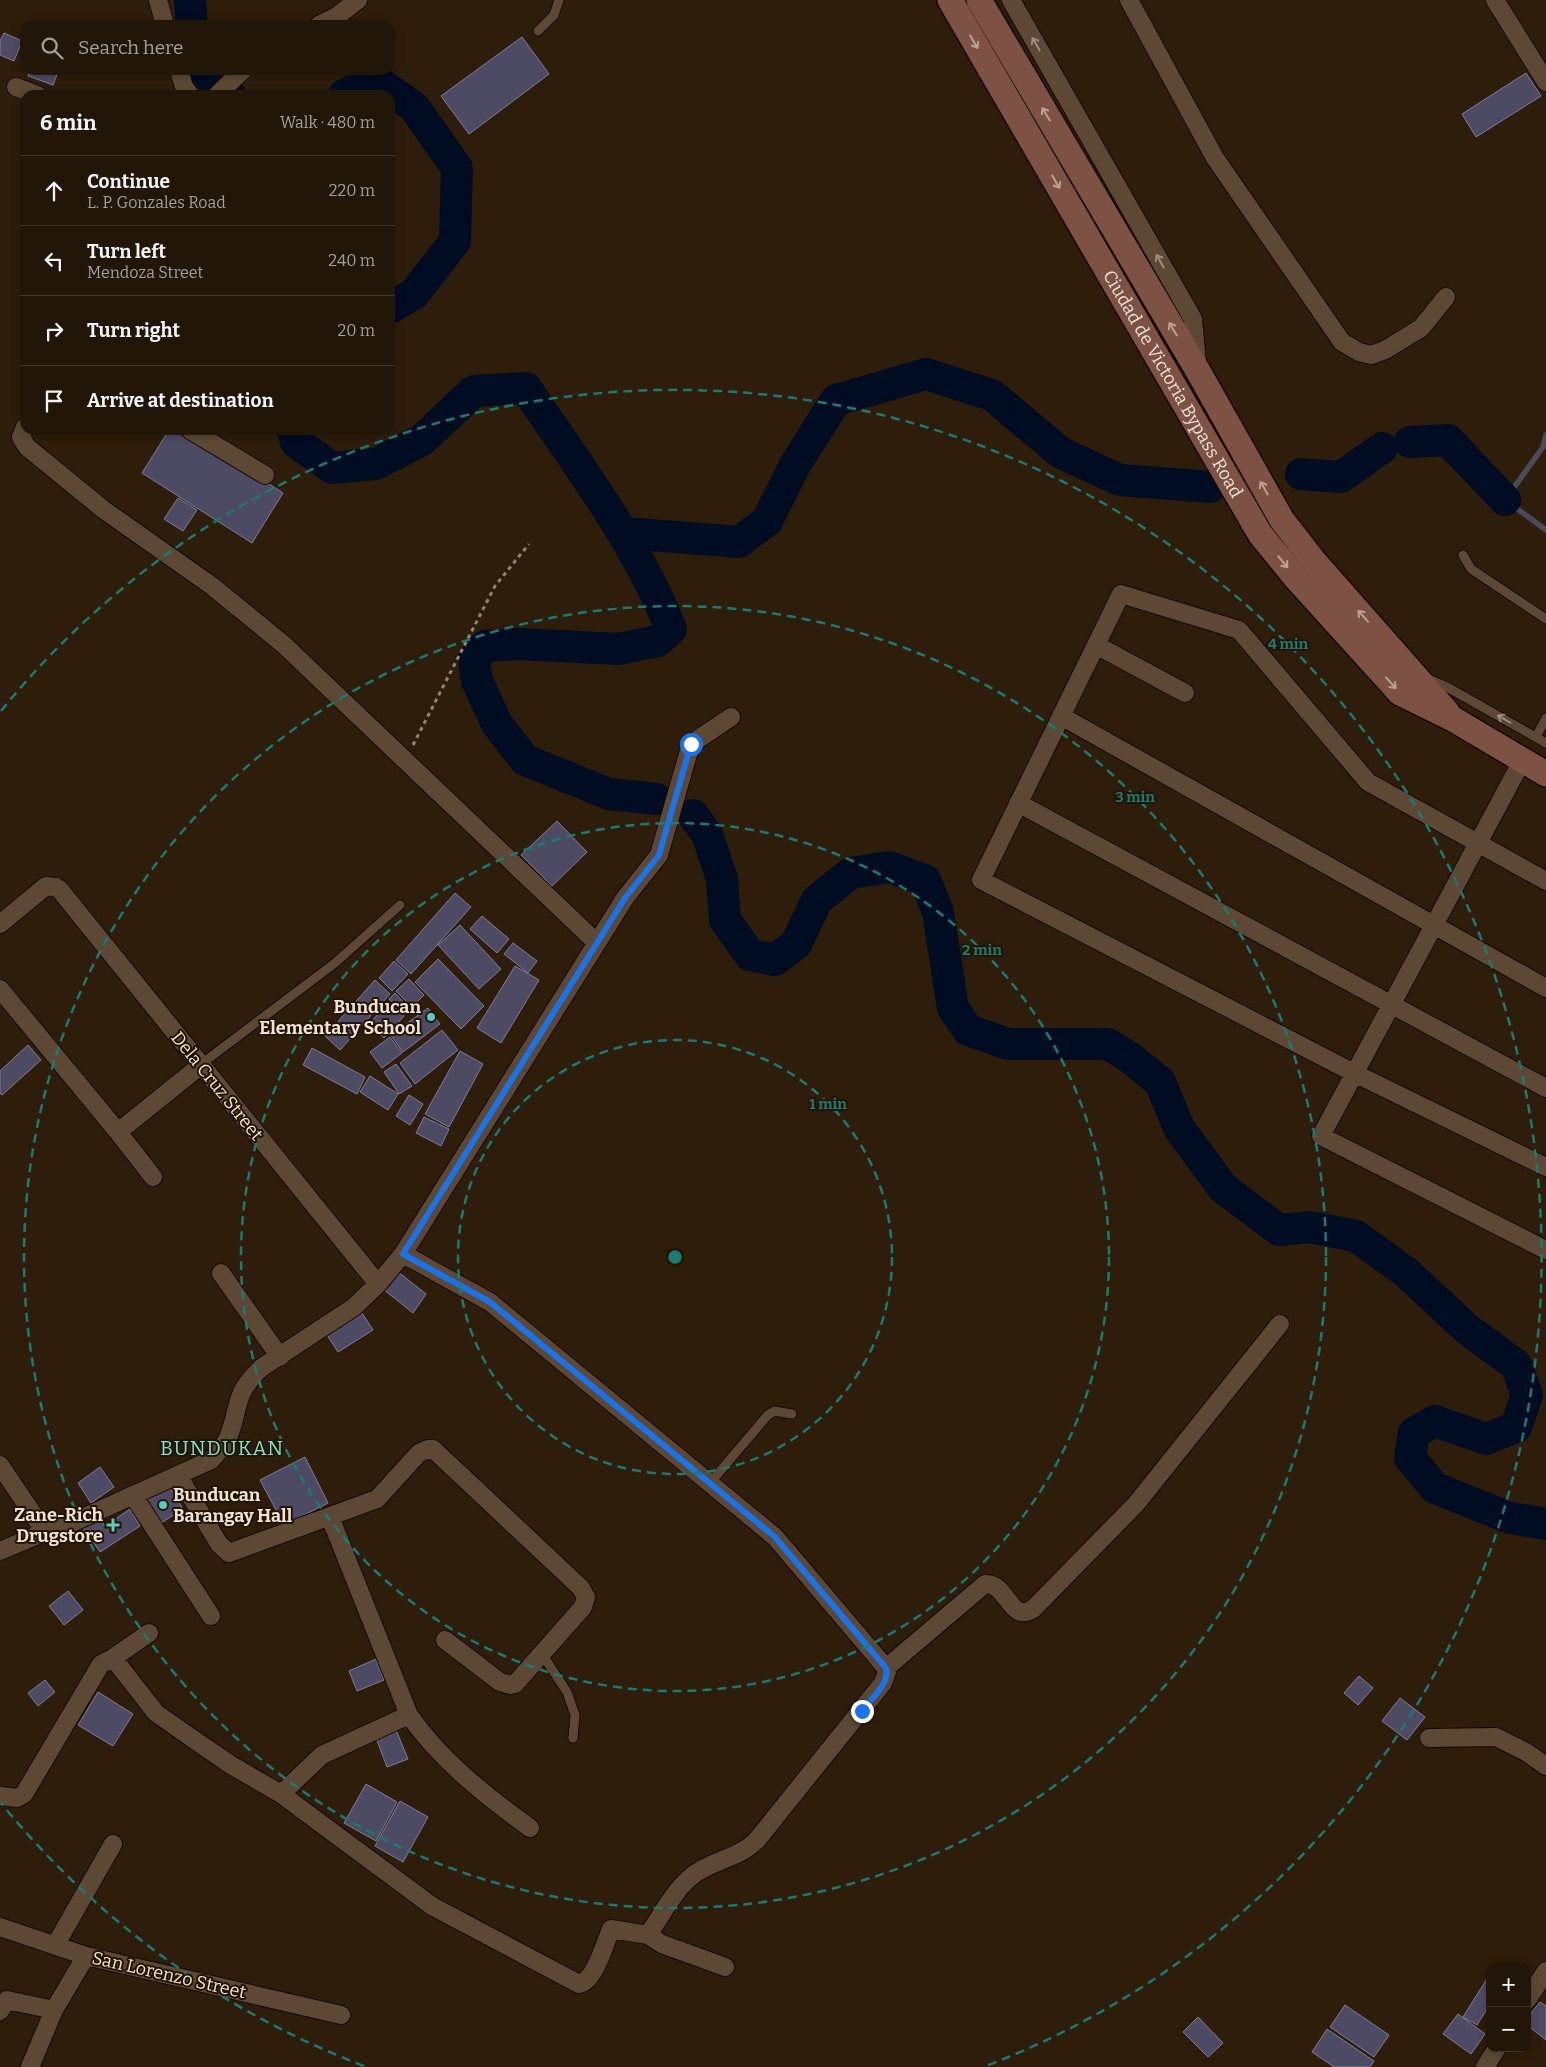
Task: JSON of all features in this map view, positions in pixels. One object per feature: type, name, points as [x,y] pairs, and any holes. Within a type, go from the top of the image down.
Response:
[{"type":"main road","name":"Ciudad de Victoria Bypass Road","points":[[950,0],[1260,534],[1294,576],[1400,693],[1453,719],[1546,774]]},
{"type":"main road","name":"Ciudad de Victoria Bypass Road","points":[[979,0],[1198,371],[1282,520],[1312,560],[1417,675],[1453,719]]},
{"type":"main road","points":[[1209,445],[1232,432]]},
{"type":"main road","points":[[1260,534],[1282,520]]},
{"type":"street","points":[[158,0],[164,20]]},
{"type":"street","points":[[329,20],[358,0]]},
{"type":"street","name":"Ciudad de Victoria Bypass Road","points":[[1011,0],[1193,319],[1198,371]]},
{"type":"street","points":[[1129,0],[1215,158],[1342,342],[1359,352],[1371,355],[1385,350],[1421,328],[1446,297]]},
{"type":"street","points":[[1495,0],[1546,82]]},
{"type":"street","points":[[180,75],[186,90]]},
{"type":"street","points":[[221,90],[238,75]]},
{"type":"street","points":[[16,87],[24,90]]},
{"type":"street","points":[[22,435],[21,437],[27,447],[104,510],[212,586],[283,644],[597,943]]},
{"type":"street","points":[[198,435],[265,475]]},
{"type":"street","points":[[1546,881],[1368,782],[1239,630],[1121,594],[980,880],[1356,1074],[1546,1167]]},
{"type":"street","points":[[1096,645],[1185,693]]},
{"type":"street","points":[[1061,716],[1546,988]]},
{"type":"street","points":[[0,1551],[45,1532],[65,1526],[211,1460],[228,1440],[240,1394],[248,1381],[261,1368],[354,1307],[378,1284],[403,1254],[625,898],[659,855],[691,744],[731,717]]},
{"type":"street","points":[[1522,761],[1356,1074],[1321,1136],[1546,1250]]},
{"type":"street","points":[[1018,803],[1546,1088]]},
{"type":"street","name":"Dela Cruz Street","points":[[0,924],[41,889],[46,886],[56,887],[378,1284]]},
{"type":"street","points":[[0,989],[118,1132],[153,1178]]},
{"type":"street","points":[[118,1132],[200,1066]]},
{"type":"street","points":[[403,1254],[490,1302],[775,1537],[886,1668],[887,1672],[883,1683],[756,1841],[748,1849],[691,1876],[648,1935]]},
{"type":"street","points":[[222,1272],[280,1357]]},
{"type":"street","points":[[886,1668],[985,1584],[999,1588],[1018,1611],[1023,1613],[1033,1609],[1136,1504],[1280,1324]]},
{"type":"street","points":[[178,1475],[219,1544],[229,1554],[376,1499],[419,1452],[433,1449],[584,1592],[586,1597],[583,1606],[515,1684],[504,1684],[444,1640]]},
{"type":"street","points":[[0,1465],[45,1532]]},
{"type":"street","points":[[133,1495],[211,1616]]},
{"type":"street","points":[[330,1517],[409,1715],[428,1742],[502,1808],[530,1828]]},
{"type":"street","points":[[0,1796],[9,1799],[17,1798],[24,1794],[101,1664],[113,1658],[149,1632]]},
{"type":"street","points":[[113,1658],[156,1712],[231,1765],[282,1794],[432,1906],[574,1982],[584,1983],[592,1976],[611,1928],[648,1935],[662,1944],[725,1967]]},
{"type":"street","points":[[282,1794],[322,1755],[409,1715]]},
{"type":"street","points":[[1429,1738],[1496,1737],[1526,1752],[1546,1766]]},
{"type":"street","points":[[56,1944],[113,1844]]},
{"type":"street","name":"San Lorenzo Street","points":[[0,1927],[56,1944],[86,1956],[341,2015]]},
{"type":"street","points":[[30,2067],[54,2010],[86,1956]]},
{"type":"street","points":[[1531,1994],[1546,1971]]},
{"type":"street","points":[[0,2011],[8,2000],[54,2010]]},
{"type":"street","points":[[1484,2067],[1493,2052]]},
{"type":"lane","points":[[538,31],[554,15],[559,0]]},
{"type":"lane","points":[[1463,555],[1471,569],[1546,619]]},
{"type":"lane","points":[[1417,675],[1448,687],[1546,743]]},
{"type":"lane","points":[[1536,738],[1546,718]]},
{"type":"lane","points":[[200,1066],[335,963],[400,905]]},
{"type":"lane","points":[[710,1483],[767,1416],[774,1411],[792,1414]]},
{"type":"lane","points":[[542,1654],[567,1692],[575,1715],[573,1738]]},
{"type":"path","points":[[405,761],[495,586],[529,544]]},
{"type":"building","points":[[4,33],[20,40],[20,46],[14,61],[0,55],[0,41]]},
{"type":"building","points":[[522,37],[549,74],[469,134],[441,96]]},
{"type":"building","points":[[1526,73],[1541,96],[1476,137],[1462,114]]},
{"type":"building","points":[[28,75],[57,75],[53,85]]},
{"type":"building","points":[[166,435],[193,435],[283,493],[252,543],[142,473]]},
{"type":"building","points":[[178,498],[197,510],[183,531],[164,519]]},
{"type":"building","points":[[557,821],[587,852],[552,886],[521,855]]},
{"type":"building","points":[[455,893],[471,907],[411,974],[396,960]]},
{"type":"building","points":[[482,916],[509,939],[497,953],[470,929]]},
{"type":"building","points":[[460,925],[501,969],[479,989],[438,945]]},
{"type":"building","points":[[513,943],[537,961],[528,973],[504,954]]},
{"type":"building","points":[[438,959],[484,1006],[461,1029],[415,982]]},
{"type":"building","points":[[394,961],[408,974],[392,991],[379,978]]},
{"type":"building","points":[[515,966],[539,980],[501,1043],[477,1028]]},
{"type":"building","points":[[409,979],[424,995],[412,1007],[396,991]]},
{"type":"building","points":[[375,980],[390,994],[340,1050],[325,1036]]},
{"type":"building","points":[[395,993],[410,1009],[405,1015],[389,999]]},
{"type":"building","points":[[389,1002],[404,1016],[384,1038],[369,1024]]},
{"type":"building","points":[[428,1008],[440,1024],[403,1052],[391,1035]]},
{"type":"building","points":[[442,1030],[458,1050],[415,1084],[400,1063]]},
{"type":"building","points":[[390,1037],[402,1053],[382,1068],[370,1052]]},
{"type":"building","points":[[28,1045],[41,1060],[2,1095],[0,1093],[0,1071]]},
{"type":"building","points":[[312,1048],[365,1077],[357,1094],[303,1065]]},
{"type":"building","points":[[460,1051],[483,1064],[449,1127],[425,1114]]},
{"type":"building","points":[[396,1064],[412,1086],[399,1094],[384,1072]]},
{"type":"building","points":[[370,1076],[398,1094],[388,1110],[360,1092]]},
{"type":"building","points":[[409,1095],[423,1104],[410,1125],[396,1116]]},
{"type":"building","points":[[424,1117],[449,1129],[441,1146],[416,1133]]},
{"type":"building","points":[[397,1271],[426,1294],[413,1313],[383,1289]]},
{"type":"building","points":[[362,1313],[373,1330],[338,1352],[327,1335]]},
{"type":"building","points":[[305,1457],[328,1503],[284,1525],[260,1480]]},
{"type":"building","points":[[100,1467],[114,1487],[91,1503],[78,1483]]},
{"type":"building","name":"Bunducan Barangay Hall","points":[[169,1486],[183,1509],[158,1525],[144,1501]]},
{"type":"building","points":[[130,1509],[140,1526],[100,1552],[83,1527],[99,1517],[105,1526]]},
{"type":"building","points":[[68,1591],[83,1610],[64,1625],[49,1606]]},
{"type":"building","points":[[376,1659],[384,1680],[357,1691],[349,1671]]},
{"type":"building","points":[[1359,1676],[1373,1688],[1358,1705],[1344,1693]]},
{"type":"building","points":[[45,1680],[55,1692],[38,1706],[28,1693]]},
{"type":"building","points":[[98,1692],[133,1714],[113,1746],[78,1725]]},
{"type":"building","points":[[1400,1698],[1425,1717],[1407,1740],[1382,1721]]},
{"type":"building","points":[[396,1730],[408,1759],[387,1767],[376,1738]]},
{"type":"building","points":[[366,1784],[397,1802],[376,1841],[344,1823]]},
{"type":"building","points":[[400,1801],[428,1817],[403,1862],[375,1846]]},
{"type":"building","points":[[1486,1980],[1486,2010],[1477,2025],[1463,2017]]},
{"type":"building","points":[[1540,2002],[1546,2006],[1546,2040],[1531,2028],[1531,2013]]},
{"type":"building","points":[[1345,2005],[1389,2035],[1374,2057],[1330,2027]]},
{"type":"building","points":[[1458,2014],[1485,2034],[1471,2054],[1443,2034]]},
{"type":"building","points":[[1198,2017],[1223,2043],[1208,2057],[1183,2032]]},
{"type":"building","points":[[1327,2029],[1374,2061],[1370,2067],[1334,2067],[1312,2052]]},
{"type":"waterway","points":[[190,0],[192,20]]},
{"type":"waterway","points":[[208,75],[224,90]]},
{"type":"waterway","points":[[353,90],[374,79],[390,90]]},
{"type":"waterway","points":[[395,94],[414,107],[457,168],[455,241],[414,294],[395,305]]},
{"type":"waterway","points":[[624,533],[739,542],[767,521],[795,465],[836,400],[926,374],[992,395],[1061,453],[1120,480],[1210,487]]},
{"type":"waterway","points":[[294,435],[296,442],[332,468],[376,464],[422,440],[474,391],[526,388],[605,505],[641,565],[671,629],[658,641],[618,649],[517,644],[485,646],[474,659],[477,681],[497,724],[525,760],[609,794],[656,799]]},
{"type":"waterway","points":[[1546,435],[1543,447],[1505,500],[1546,530]]},
{"type":"waterway","points":[[1410,442],[1448,440],[1505,500]]},
{"type":"waterway","points":[[1301,474],[1341,477],[1382,448]]},
{"type":"waterway","points":[[693,815],[707,834],[722,879],[725,920],[750,955],[775,960],[796,944],[817,900],[851,873],[889,867],[925,880],[938,912],[953,1008],[968,1030],[1008,1044],[1108,1044],[1129,1057],[1160,1082],[1179,1128],[1223,1188],[1279,1230],[1310,1227],[1356,1236],[1407,1273],[1467,1329],[1516,1365],[1527,1395],[1516,1427],[1486,1439],[1435,1421],[1414,1433],[1410,1458],[1435,1488],[1510,1518],[1546,1524]]},
{"type":"place","name":"Bunducan Elementary School","points":[[431,1017]]},
{"type":"place","name":"Bunducan Barangay Hall","points":[[163,1505]]},
{"type":"place","name":"Zane-Rich Drugstore","points":[[113,1525]]},
{"type":"district","name":"BUNDUKAN","points":[[222,1448]]},
{"type":"route","points":[[691,744],[659,855],[625,898],[403,1254],[490,1302],[775,1537],[886,1668],[887,1672],[883,1683],[862,1711]]}]
